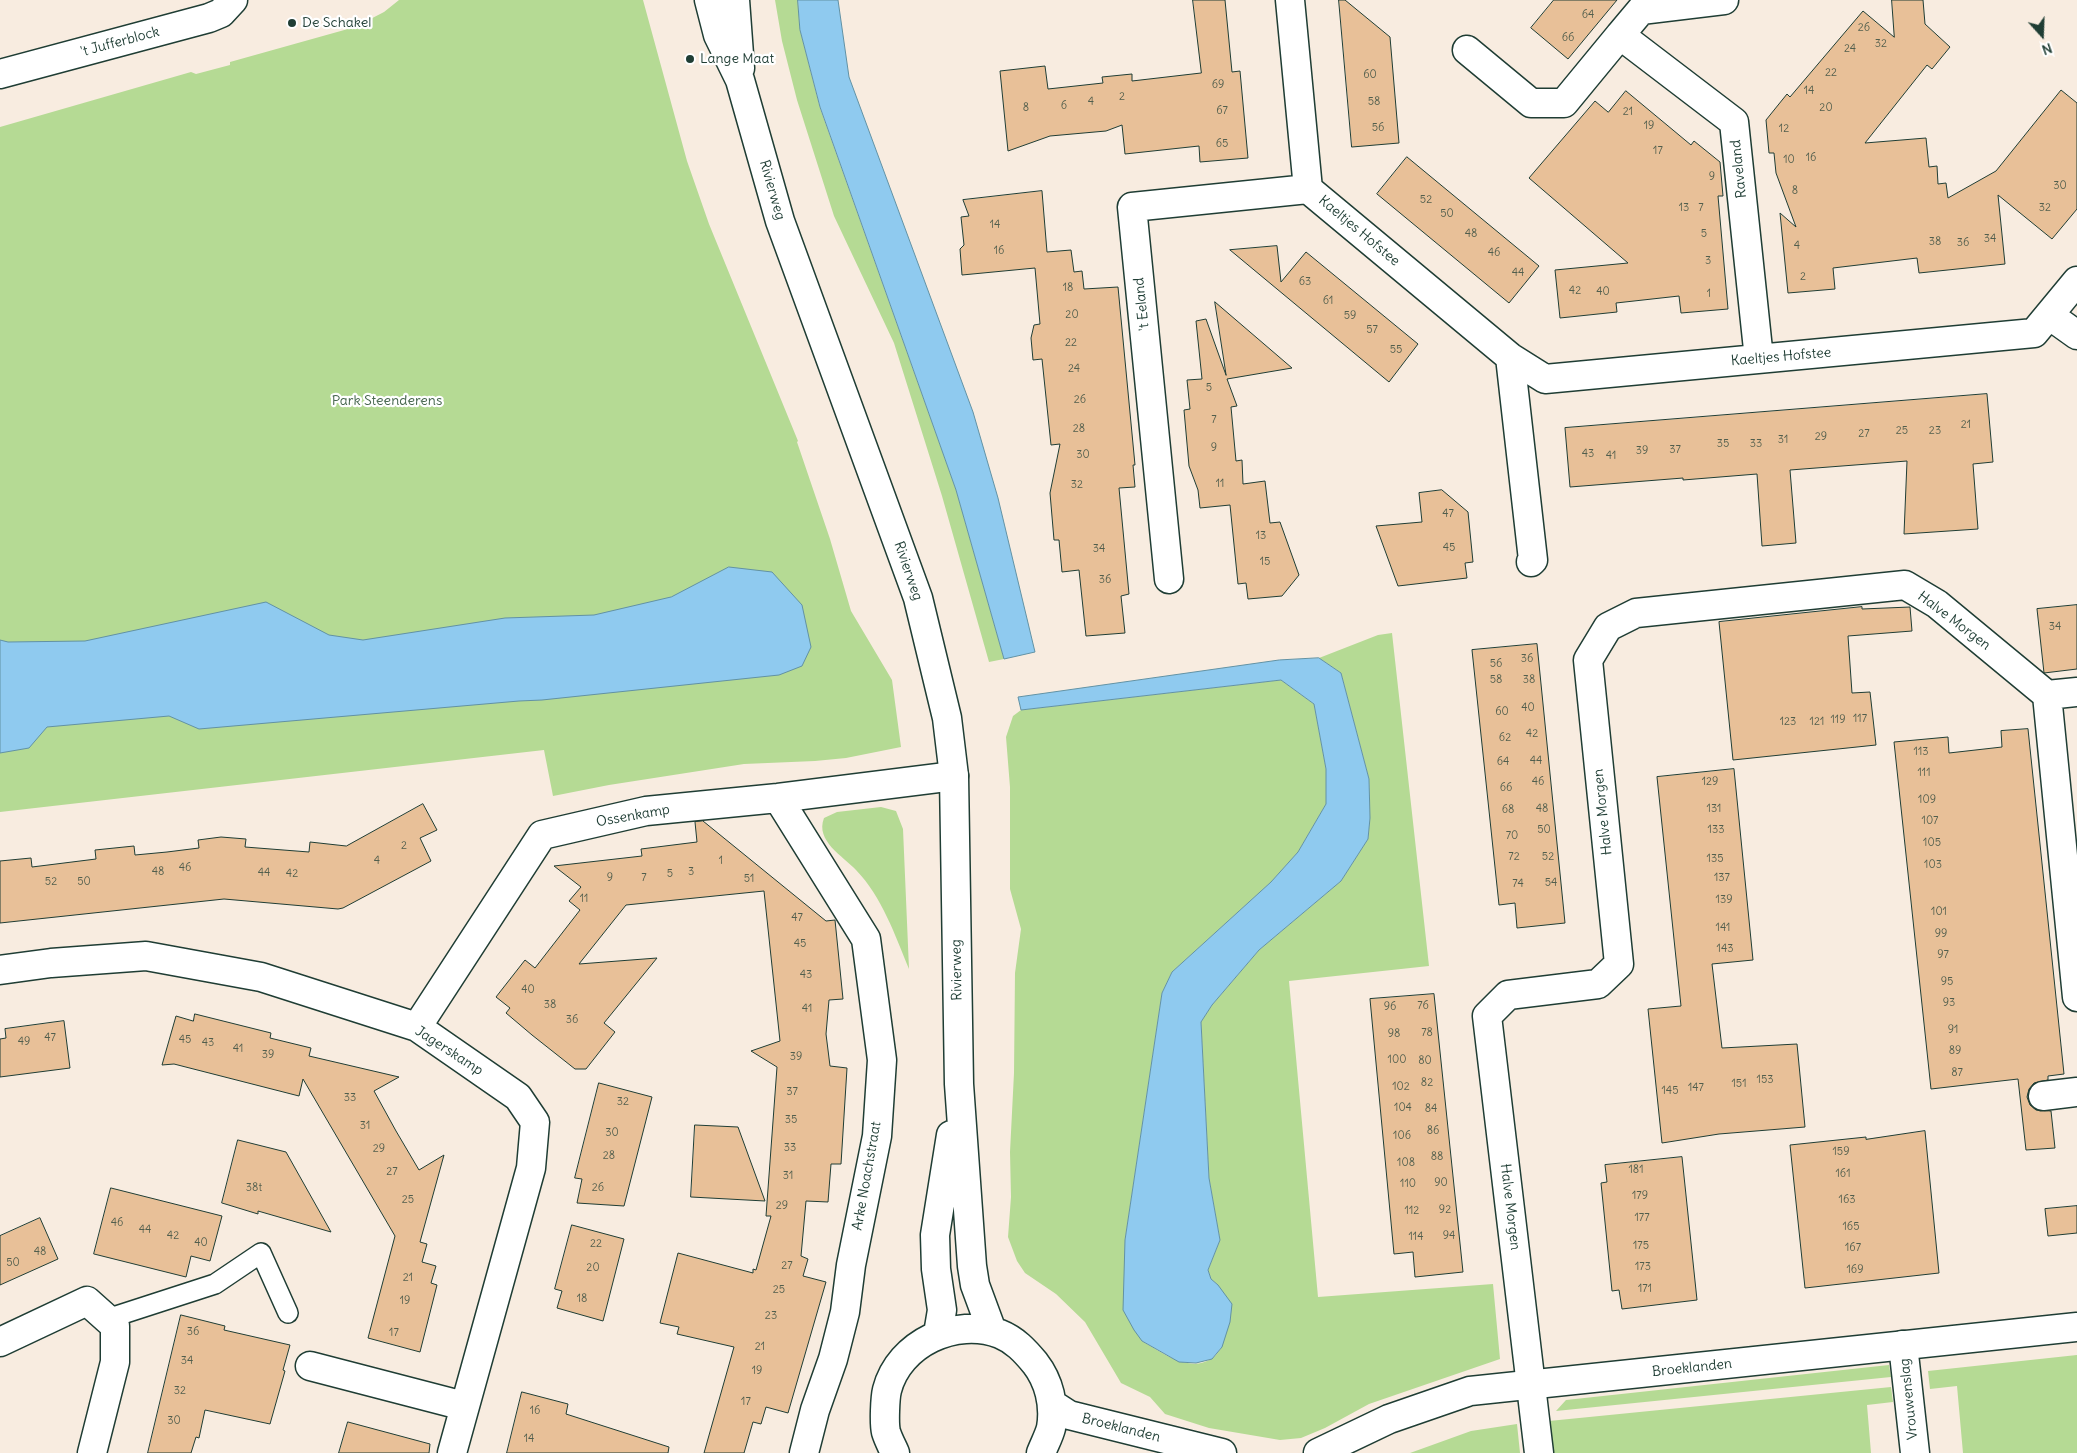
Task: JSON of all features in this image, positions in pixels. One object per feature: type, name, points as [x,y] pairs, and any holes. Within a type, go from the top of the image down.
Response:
[{"type":"street","name":"'t Jufferblock","points":[[0,74],[210,18],[222,13],[233,0]]},
{"type":"street","name":"Rivierweg","points":[[709,0],[718,35],[740,80],[780,221],[918,598],[947,718],[954,776],[959,1084],[972,1266],[975,1285],[992,1331]]},
{"type":"street","name":"Rivierweg","points":[[735,0],[740,80]]},
{"type":"street","name":"Kaeltjes Hofstee","points":[[1290,0],[1308,189],[1510,357],[1545,379],[2034,333],[2077,281]]},
{"type":"street","points":[[1468,50],[1530,103],[1564,103],[1641,10],[1724,0]]},
{"type":"street","name":"Raveland","points":[[1620,35],[1734,122],[1759,359]]},
{"type":"street","name":"'t Eeland","points":[[1168,579],[1132,206],[1308,189]]},
{"type":"street","points":[[2049,315],[2077,336]]},
{"type":"street","points":[[1510,357],[1533,560],[1531,562]]},
{"type":"street","name":"Halve Morgen","points":[[1532,1385],[1487,1016],[1508,996],[1598,984],[1619,964],[1588,660],[1608,627],[1636,612],[1905,585],[1937,604],[2047,695]]},
{"type":"street","points":[[2077,692],[2047,695],[2077,997]]},
{"type":"street","name":"Ossenkamp","points":[[417,1027],[542,835],[646,810],[778,798],[954,776]]},
{"type":"street","name":"Arke Noachstraat","points":[[778,798],[866,939],[882,1060],[877,1136],[850,1265],[845,1312],[834,1359],[815,1410],[804,1453]]},
{"type":"street","name":"Jagerskamp","points":[[0,970],[51,963],[146,956],[261,977],[417,1027],[518,1097],[534,1122],[531,1168],[452,1453]]},
{"type":"street","name":"Rivierweg","points":[[938,1334],[942,1310],[936,1269],[935,1235],[959,1084]]},
{"type":"street","points":[[2043,1096],[2077,1092]]},
{"type":"street","points":[[0,1342],[87,1301],[115,1326],[116,1362],[92,1453]]},
{"type":"street","name":"Broeklanden","points":[[1318,1453],[1389,1419],[1470,1391],[2077,1327]]},
{"type":"street","points":[[895,1453],[886,1431],[887,1391],[894,1372],[912,1350],[938,1334],[964,1328],[992,1331],[1002,1335],[1023,1348],[1043,1374],[1052,1404],[1051,1429],[1041,1453]]},
{"type":"street","name":"Vrouwenslag","points":[[1903,1345],[1915,1453]]},
{"type":"street","points":[[310,1366],[464,1406]]},
{"type":"street","points":[[1532,1385],[1539,1453]]},
{"type":"street","name":"Broeklanden","points":[[1052,1404],[1069,1415],[1222,1453]]},
{"type":"lane","points":[[107,1319],[215,1284],[261,1253],[288,1313]]},
{"type":"green space","name":"Park Steenderens","points":[[399,0],[643,0],[687,161],[709,224],[798,441],[851,611],[892,680],[901,747],[846,758],[744,764],[609,785],[553,796],[544,750],[0,812],[0,127],[191,72],[196,74],[230,65],[230,62],[355,27],[384,12]]},
{"type":"green space","points":[[775,0],[798,0],[800,30],[820,108],[956,490],[1004,659],[989,662],[942,496],[894,343],[834,216],[797,100],[782,41]]},
{"type":"green space","points":[[1392,633],[1429,966],[1289,981],[1318,1297],[1493,1284],[1500,1359],[1369,1404],[1325,1428],[1301,1438],[1280,1440],[1209,1428],[1165,1414],[1150,1397],[1121,1383],[1085,1322],[1056,1294],[1025,1273],[1017,1261],[1008,1237],[1011,1197],[1010,1152],[1014,1073],[1015,973],[1021,929],[1010,889],[1010,787],[1006,737],[1013,716],[1021,710],[1281,680],[1314,704],[1326,769],[1326,804],[1298,852],[1271,882],[1172,972],[1162,993],[1125,1240],[1142,1341],[1175,1359],[1194,1364],[1202,1363],[1217,1354],[1222,1347],[1218,1285],[1211,1279],[1208,1270],[1220,1240],[1209,1178],[1201,1022],[1212,1005],[1259,950],[1341,881],[1368,839],[1370,818],[1369,779],[1341,673],[1319,658],[1378,635]]},
{"type":"green space","points":[[881,807],[896,811],[903,829],[909,969],[881,904],[856,870],[832,847],[823,834],[824,818],[837,812]]},
{"type":"green space","points":[[2077,1355],[2077,1453],[1963,1453],[1957,1386],[1930,1389],[1928,1371]]},
{"type":"green space","points":[[1889,1365],[1891,1377],[1556,1411],[1566,1400]]},
{"type":"green space","points":[[1891,1387],[1893,1402],[1867,1405],[1871,1453],[1552,1453],[1549,1421]]},
{"type":"green space","points":[[1517,1424],[1520,1453],[1410,1453],[1471,1431]]},
{"type":"water","points":[[798,0],[838,0],[849,77],[973,412],[998,498],[1035,652],[1004,659],[956,490],[820,107],[800,30]]},
{"type":"water","points":[[729,567],[772,572],[802,605],[811,647],[802,666],[779,675],[542,700],[199,729],[169,716],[47,727],[29,748],[0,753],[0,640],[8,642],[85,641],[266,602],[329,635],[363,640],[505,618],[594,615],[671,597]]},
{"type":"water","points":[[1319,658],[1341,673],[1369,779],[1370,818],[1368,839],[1341,881],[1259,950],[1212,1005],[1201,1022],[1209,1178],[1220,1240],[1208,1270],[1211,1279],[1218,1285],[1232,1304],[1230,1322],[1222,1347],[1212,1359],[1196,1363],[1179,1362],[1142,1341],[1123,1310],[1125,1240],[1162,993],[1172,972],[1271,882],[1298,852],[1326,804],[1326,769],[1314,704],[1281,680],[1021,710],[1018,697],[1279,660]]},
{"type":"building","points":[[1193,0],[1225,0],[1232,72],[1240,71],[1248,158],[1200,162],[1199,146],[1125,154],[1122,125],[1106,131],[1050,136],[1008,151],[1000,71],[1045,66],[1048,89],[1103,83],[1102,77],[1132,74],[1132,81],[1201,73]]},
{"type":"building","points":[[1339,0],[1345,0],[1390,37],[1399,143],[1352,147]]},
{"type":"building","points":[[1554,0],[1617,0],[1568,59],[1531,28]]},
{"type":"building","points":[[1892,0],[1923,0],[1925,24],[1950,47],[1932,69],[1927,65],[1865,143],[1926,138],[1929,167],[1937,166],[1938,184],[1946,183],[1948,198],[1996,171],[2061,90],[2077,103],[2077,209],[2052,239],[1998,195],[2005,264],[1919,273],[1917,258],[1833,268],[1835,289],[1788,293],[1780,213],[1796,227],[1776,173],[1774,153],[1769,153],[1766,120],[1787,94],[1790,97],[1863,11],[1894,37]]},
{"type":"building","points":[[1626,91],[1691,145],[1694,141],[1720,162],[1723,196],[1718,196],[1728,309],[1681,313],[1679,296],[1616,303],[1617,312],[1560,318],[1555,270],[1628,263],[1529,178],[1595,101],[1608,112]]},
{"type":"building","points":[[1407,157],[1539,266],[1509,303],[1377,194]]},
{"type":"building","points":[[1042,191],[1047,252],[1071,250],[1074,272],[1082,271],[1084,289],[1118,287],[1135,465],[1133,465],[1135,487],[1119,488],[1129,594],[1121,596],[1125,633],[1086,636],[1079,570],[1062,572],[1059,540],[1054,540],[1050,493],[1060,444],[1051,445],[1042,359],[1033,360],[1031,338],[1034,325],[1040,324],[1035,268],[962,275],[960,249],[964,245],[961,217],[969,216],[963,200]]},
{"type":"building","points":[[1277,246],[1281,282],[1306,252],[1418,344],[1389,382],[1230,250]]},
{"type":"building","points":[[1215,302],[1292,368],[1227,379],[1237,406],[1231,407],[1236,461],[1242,460],[1243,484],[1265,481],[1270,523],[1280,522],[1299,575],[1282,596],[1248,599],[1246,583],[1238,584],[1230,505],[1200,508],[1198,490],[1189,466],[1184,410],[1190,409],[1187,380],[1202,379],[1196,321],[1206,319],[1226,375]]},
{"type":"building","points":[[1987,394],[1993,462],[1973,464],[1978,529],[1904,534],[1907,461],[1790,470],[1796,543],[1762,546],[1757,474],[1570,487],[1565,428]]},
{"type":"building","points":[[1442,490],[1468,512],[1473,562],[1465,563],[1467,578],[1398,586],[1376,526],[1422,522],[1419,493]]},
{"type":"building","points":[[2077,605],[2077,669],[2044,673],[2037,609]]},
{"type":"building","points":[[1862,607],[1862,609],[1910,607],[1912,631],[1848,636],[1852,693],[1870,692],[1876,745],[1733,760],[1719,622]]},
{"type":"building","points":[[1537,644],[1565,923],[1517,928],[1515,903],[1499,905],[1472,650]]},
{"type":"building","points":[[2028,729],[2064,1074],[2048,1076],[2048,1080],[2034,1083],[2029,1089],[2027,1097],[2030,1105],[2036,1110],[2051,1111],[2055,1148],[2026,1150],[2018,1079],[1931,1089],[1894,742],[1948,737],[1949,753],[2002,747],[2001,731]]},
{"type":"building","points":[[1734,769],[1753,960],[1712,964],[1722,1048],[1797,1044],[1805,1127],[1719,1134],[1662,1143],[1648,1009],[1681,1006],[1657,777]]},
{"type":"building","points":[[423,804],[437,830],[420,838],[431,861],[343,908],[224,899],[0,923],[0,861],[31,858],[32,867],[96,859],[95,850],[134,846],[135,855],[199,848],[198,840],[221,837],[246,839],[245,847],[309,852],[310,842],[346,846]]},
{"type":"building","points":[[703,821],[826,921],[835,920],[843,999],[829,1000],[826,1034],[830,1066],[847,1068],[841,1164],[831,1164],[828,1202],[806,1201],[801,1256],[808,1259],[803,1276],[826,1282],[788,1413],[766,1407],[761,1424],[753,1422],[744,1453],[704,1453],[734,1347],[677,1334],[679,1327],[660,1323],[678,1253],[753,1273],[753,1269],[756,1270],[771,1216],[766,1216],[777,1067],[751,1051],[780,1041],[764,891],[626,905],[579,964],[657,958],[604,1023],[615,1032],[586,1069],[575,1069],[532,1035],[506,1013],[510,1008],[496,997],[525,960],[535,968],[580,910],[569,901],[581,887],[554,866],[642,856],[641,849],[697,842],[695,822]]},
{"type":"building","points":[[1434,994],[1463,1272],[1415,1277],[1413,1252],[1394,1254],[1370,999]]},
{"type":"building","points":[[195,1014],[271,1033],[270,1038],[311,1048],[309,1056],[399,1077],[374,1091],[396,1131],[419,1170],[444,1155],[420,1242],[427,1244],[422,1262],[436,1266],[431,1283],[437,1285],[420,1352],[368,1338],[395,1236],[303,1079],[299,1096],[174,1064],[162,1065],[176,1016],[193,1021]]},
{"type":"building","points":[[64,1021],[70,1068],[0,1077],[0,1039],[6,1038],[5,1029]]},
{"type":"building","points":[[599,1083],[652,1097],[624,1206],[577,1203],[582,1179],[575,1178]]},
{"type":"building","points":[[695,1125],[738,1127],[765,1201],[691,1197]]},
{"type":"building","points":[[1925,1131],[1939,1273],[1805,1288],[1790,1145],[1866,1137],[1866,1139]]},
{"type":"building","points":[[238,1140],[286,1152],[331,1232],[258,1211],[258,1214],[222,1203]]},
{"type":"building","points":[[1682,1157],[1697,1300],[1622,1309],[1619,1290],[1612,1291],[1601,1183],[1607,1182],[1605,1165]]},
{"type":"building","points":[[111,1188],[222,1216],[210,1261],[191,1256],[186,1277],[94,1254]]},
{"type":"building","points":[[2077,1206],[2077,1233],[2048,1236],[2045,1209]]},
{"type":"building","points":[[40,1218],[58,1259],[0,1285],[0,1236]]},
{"type":"building","points":[[572,1225],[624,1239],[603,1321],[557,1308],[562,1291],[555,1289]]},
{"type":"building","points":[[181,1315],[225,1326],[224,1330],[290,1345],[283,1370],[285,1371],[270,1424],[205,1410],[199,1438],[196,1437],[191,1453],[148,1453]]},
{"type":"building","points":[[522,1392],[568,1404],[566,1414],[669,1447],[668,1453],[507,1453]]},
{"type":"building","points":[[348,1422],[430,1444],[429,1453],[339,1453]]},
{"type":"place","name":"De Schakel","points":[[292,23]]},
{"type":"place","name":"Lange Maat","points":[[690,59]]}]
